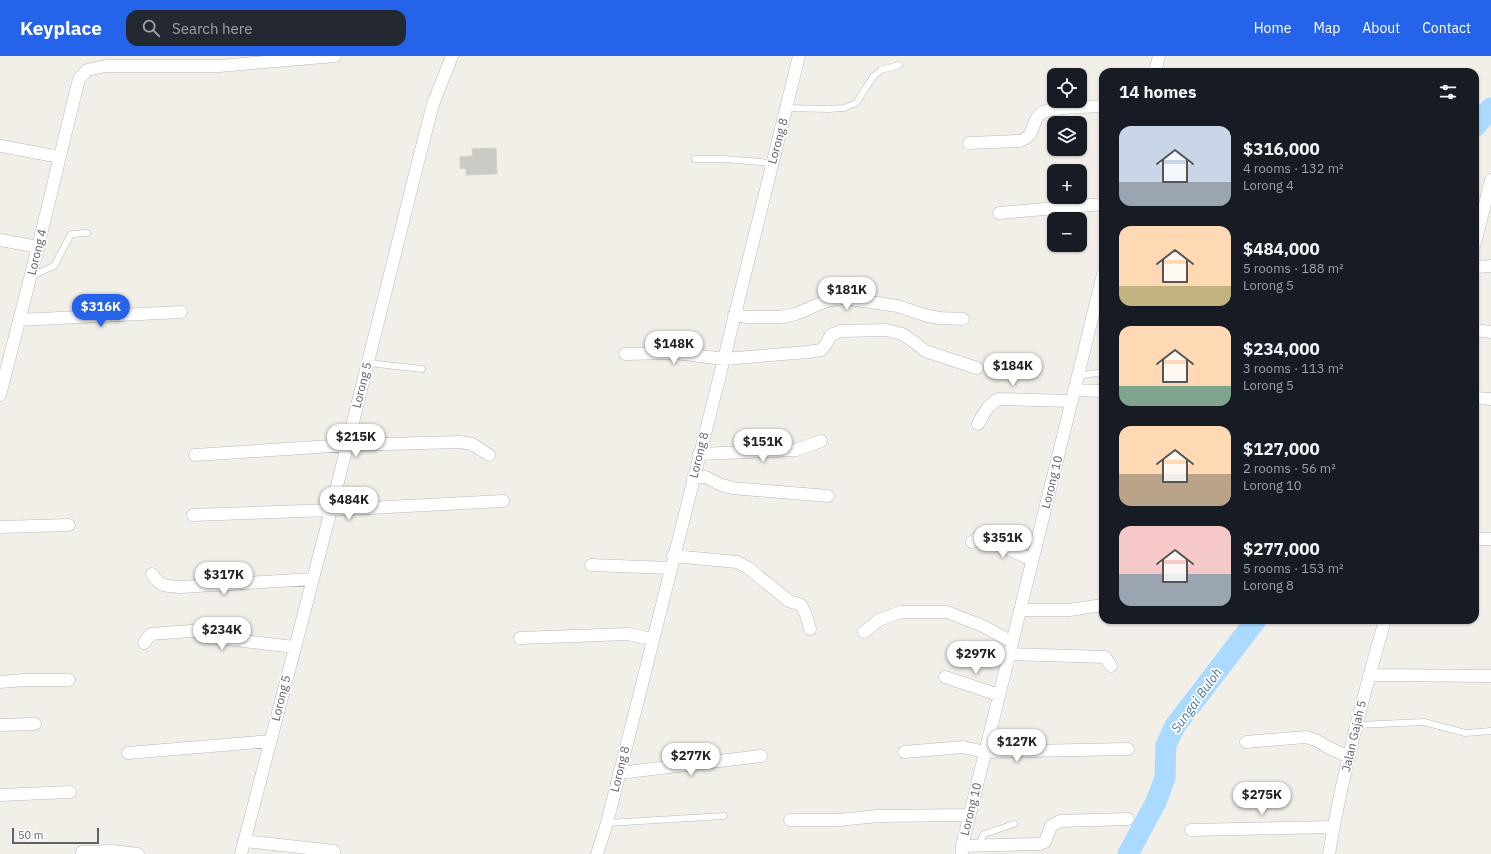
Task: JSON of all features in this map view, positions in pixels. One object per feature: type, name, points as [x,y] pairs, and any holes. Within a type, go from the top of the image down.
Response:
[{"type":"street","name":"Lorong 4","points":[[1,390],[31,276],[79,79],[87,70],[106,66],[219,66],[335,56]]},
{"type":"street","name":"Lorong 5","points":[[242,854],[430,118],[452,56]]},
{"type":"street","name":"Lorong 8","points":[[597,854],[607,823],[799,56]]},
{"type":"street","points":[[1155,68],[1159,56]]},
{"type":"street","points":[[970,143],[1019,141],[1026,139],[1031,134],[1038,116],[1043,112],[1059,109],[1099,106]]},
{"type":"street","points":[[0,146],[60,157]]},
{"type":"street","points":[[1479,229],[1491,180]]},
{"type":"street","points":[[999,213],[1099,204]]},
{"type":"street","points":[[0,240],[38,248]]},
{"type":"street","points":[[1479,267],[1491,266]]},
{"type":"street","name":"Lorong 10","points":[[962,850],[969,815],[1099,290]]},
{"type":"street","points":[[734,315],[748,317],[781,317],[796,314],[826,301],[843,298],[897,306],[928,316],[963,319]]},
{"type":"street","points":[[19,320],[181,312]]},
{"type":"street","points":[[625,354],[676,353],[724,359],[808,352],[821,350],[831,335],[840,331],[887,330],[902,334],[925,351],[977,368]]},
{"type":"street","points":[[1479,330],[1491,332]]},
{"type":"street","points":[[978,424],[985,411],[999,399],[1073,396],[1099,392]]},
{"type":"street","points":[[1479,398],[1491,399]]},
{"type":"street","points":[[699,454],[796,450],[821,441]]},
{"type":"street","points":[[195,455],[347,445],[460,442],[472,444],[489,455]]},
{"type":"street","points":[[693,478],[706,477],[732,488],[828,496]]},
{"type":"street","points":[[194,515],[331,510],[503,501]]},
{"type":"street","points":[[0,527],[69,525]]},
{"type":"street","points":[[972,542],[977,539],[985,538],[1032,560]]},
{"type":"street","points":[[1479,539],[1491,539]]},
{"type":"street","points":[[591,565],[672,562],[737,562],[747,567],[789,602],[801,605],[810,629]]},
{"type":"street","points":[[152,574],[157,582],[167,586],[181,587],[313,579]]},
{"type":"street","points":[[1020,610],[1069,610],[1099,606]]},
{"type":"street","points":[[864,632],[879,620],[901,612],[947,612],[983,626],[1011,648],[1105,657],[1111,666]]},
{"type":"street","name":"Jalan Gajah 5","points":[[1329,854],[1333,826],[1356,725],[1384,624]]},
{"type":"street","points":[[144,643],[151,634],[190,630],[205,631],[226,639],[294,647]]},
{"type":"street","points":[[520,638],[628,634],[652,639]]},
{"type":"street","points":[[1369,675],[1491,676]]},
{"type":"street","points":[[945,677],[999,695]]},
{"type":"street","points":[[0,682],[24,680],[69,680]]},
{"type":"street","points":[[0,725],[35,724]]},
{"type":"street","points":[[1246,742],[1306,737],[1316,740],[1349,757]]},
{"type":"street","points":[[128,753],[270,741]]},
{"type":"street","points":[[904,752],[963,747],[985,752],[1128,748]]},
{"type":"street","points":[[619,773],[761,756]]},
{"type":"street","points":[[0,795],[70,792]]},
{"type":"street","points":[[790,820],[838,820],[878,816],[969,815]]},
{"type":"street","points":[[962,850],[980,844],[1040,844],[1045,842],[1051,826],[1064,820],[1128,819]]},
{"type":"street","points":[[1191,830],[1333,826]]},
{"type":"street","points":[[245,841],[334,851]]},
{"type":"street","points":[[82,852],[112,851],[138,854]]},
{"type":"lane","points":[[786,108],[828,110],[844,108],[856,103],[873,77],[881,70],[899,65]]},
{"type":"lane","points":[[695,159],[724,159],[772,163]]},
{"type":"lane","points":[[31,276],[54,266],[71,234],[87,233]]},
{"type":"lane","points":[[368,363],[422,369]]},
{"type":"lane","points":[[1078,376],[1099,373]]},
{"type":"lane","points":[[1356,725],[1424,722],[1465,733],[1491,732]]},
{"type":"lane","points":[[607,823],[724,816]]},
{"type":"lane","points":[[980,844],[984,834],[1014,824]]},
{"type":"building","points":[[496,148],[497,174],[466,175],[466,168],[460,169],[460,157],[473,156],[472,149]]},
{"type":"waterway","name":"Sungai Buloh","points":[[1479,122],[1491,108]]},
{"type":"waterway","name":"Sungai Buloh","points":[[1128,854],[1156,802],[1165,778],[1166,745],[1175,726],[1253,624]]}]
